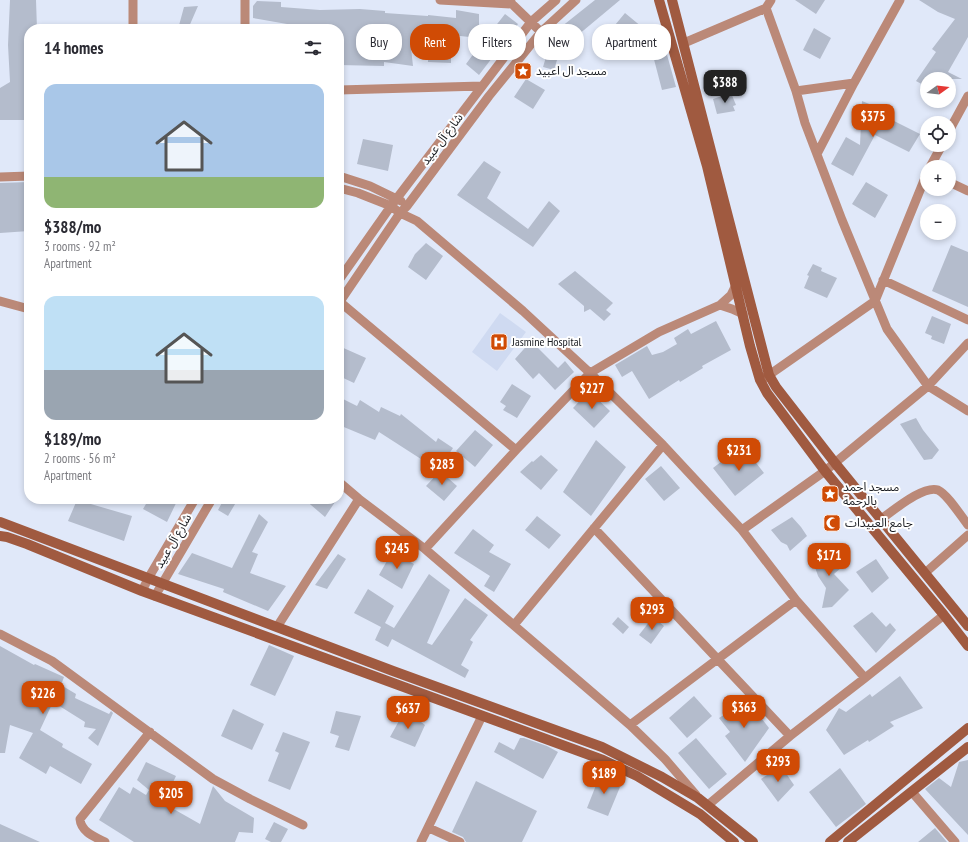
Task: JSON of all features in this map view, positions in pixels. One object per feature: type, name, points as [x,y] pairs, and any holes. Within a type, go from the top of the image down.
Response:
[{"type":"street","points":[[133,0],[133,24]]},
{"type":"street","points":[[245,0],[245,24]]},
{"type":"street","points":[[440,0],[511,2],[534,25]]},
{"type":"street","name":"شارع آل عبيد","points":[[344,273],[394,202],[531,22],[556,0]]},
{"type":"street","name":"شارع آل عبيد","points":[[550,24],[576,0]]},
{"type":"street","points":[[660,0],[707,166],[743,314],[765,378],[776,388],[968,626]]},
{"type":"street","points":[[672,0],[684,43],[765,378],[767,393],[825,471],[968,646]]},
{"type":"street","points":[[817,154],[900,0]]},
{"type":"street","points":[[684,43],[768,4],[805,123],[887,329],[928,386],[968,411]]},
{"type":"street","name":"شارع آل عبيد","points":[[344,296],[404,209],[489,96],[534,41]]},
{"type":"street","points":[[796,91],[854,83]]},
{"type":"street","points":[[344,90],[482,86]]},
{"type":"street","points":[[956,119],[968,96]]},
{"type":"street","points":[[0,172],[24,171]]},
{"type":"street","points":[[0,177],[24,176]]},
{"type":"street","points":[[344,178],[370,186],[404,209],[523,311],[590,373],[663,445],[742,530],[796,600],[865,678]]},
{"type":"street","points":[[956,185],[968,191]]},
{"type":"street","points":[[344,189],[394,202]]},
{"type":"street","points":[[765,378],[875,300],[920,190]]},
{"type":"street","points":[[883,280],[968,320]]},
{"type":"street","points":[[425,549],[516,450],[590,373],[659,332],[720,305],[731,295],[736,285]]},
{"type":"street","points":[[0,301],[24,308]]},
{"type":"street","points":[[720,305],[743,314]]},
{"type":"street","points":[[344,307],[516,450]]},
{"type":"street","points":[[742,530],[825,471],[928,386],[968,343]]},
{"type":"street","points":[[514,625],[663,445]]},
{"type":"street","points":[[344,486],[425,549],[630,725],[665,759],[698,798]]},
{"type":"street","points":[[881,519],[920,493],[930,490],[938,490],[945,495],[968,525]]},
{"type":"street","points":[[277,626],[359,499]]},
{"type":"street","name":"شارع آل عبيد","points":[[142,591],[192,504]]},
{"type":"street","name":"شارع آل عبيد","points":[[155,596],[209,504]]},
{"type":"street","points":[[0,522],[149,577],[393,671],[602,747],[662,777],[698,798],[753,842]]},
{"type":"street","points":[[594,528],[790,736]]},
{"type":"street","points":[[925,573],[968,535]]},
{"type":"street","points":[[0,536],[26,544],[155,596],[603,760],[636,776],[700,814],[734,842]]},
{"type":"street","points":[[630,725],[796,600]]},
{"type":"street","points":[[708,805],[790,736],[944,615]]},
{"type":"street","points":[[0,634],[52,661],[213,779],[303,825]]},
{"type":"street","points":[[421,842],[482,716]]},
{"type":"street","points":[[830,842],[968,728]]},
{"type":"street","points":[[105,842],[86,832],[80,824],[80,819],[150,732]]},
{"type":"street","points":[[848,842],[968,747]]},
{"type":"street","points":[[912,792],[955,842]]},
{"type":"street","points":[[429,828],[460,842]]},
{"type":"shaded area","name":"Jasmine Hospital","points":[[500,313],[526,332],[497,371],[472,352]]},
{"type":"building","points":[[10,0],[36,0],[37,24],[24,24],[24,120],[0,120],[0,88],[10,82],[8,45]]},
{"type":"building","points":[[595,0],[620,0],[584,30],[584,24],[565,24]]},
{"type":"building","points":[[795,0],[825,0],[816,14]]},
{"type":"building","points":[[919,0],[968,0],[968,37],[948,72],[922,72],[936,52],[932,49],[955,19],[938,12]]},
{"type":"building","points":[[257,1],[281,2],[281,7],[320,10],[360,9],[385,11],[385,13],[456,18],[456,10],[479,14],[479,24],[468,24],[468,37],[460,36],[460,24],[410,24],[410,60],[412,60],[413,66],[384,62],[384,66],[344,65],[344,24],[287,24],[253,18],[253,6]]},
{"type":"building","points":[[198,6],[190,24],[179,24],[184,7]]},
{"type":"building","points":[[625,13],[638,24],[616,24]]},
{"type":"building","points":[[505,14],[518,24],[497,24]]},
{"type":"building","points":[[814,28],[831,38],[820,59],[803,50]]},
{"type":"building","points":[[428,60],[451,60],[451,63],[428,62]]},
{"type":"building","points":[[469,60],[490,60],[479,75],[466,64]]},
{"type":"building","points":[[545,60],[557,60],[554,70],[543,67]]},
{"type":"building","points":[[654,60],[668,60],[676,87],[662,90]]},
{"type":"building","points":[[920,75],[920,83],[916,81]]},
{"type":"building","points":[[526,79],[545,90],[533,109],[514,97]]},
{"type":"building","points":[[731,93],[736,105],[733,106],[735,111],[717,114],[713,99]]},
{"type":"building","points":[[862,101],[886,111],[884,116],[920,134],[909,152],[875,135],[853,176],[831,164],[846,137],[860,145]]},
{"type":"building","points":[[363,139],[393,145],[388,171],[357,164]]},
{"type":"building","points":[[484,161],[501,172],[487,198],[528,229],[549,201],[560,211],[533,247],[457,195]]},
{"type":"building","points":[[24,182],[24,231],[0,233],[0,183]]},
{"type":"building","points":[[866,182],[888,195],[875,218],[852,204]]},
{"type":"building","points":[[426,243],[443,256],[426,280],[408,267],[415,254]]},
{"type":"building","points":[[951,245],[968,252],[968,307],[932,291]]},
{"type":"building","points":[[813,264],[822,268],[821,271],[837,278],[827,298],[804,288],[809,276],[807,275]]},
{"type":"building","points":[[575,271],[613,303],[606,310],[611,314],[604,321],[590,309],[584,312],[584,306],[558,284]]},
{"type":"building","points":[[932,316],[951,324],[944,344],[931,339],[932,336],[925,333]]},
{"type":"building","points":[[716,321],[731,350],[702,366],[703,368],[680,382],[679,380],[649,399],[632,371],[622,377],[615,365],[647,346],[652,355],[663,352],[677,344],[674,338],[688,329],[691,334]]},
{"type":"building","points":[[531,341],[558,368],[565,361],[574,372],[555,390],[539,373],[533,379],[515,359]]},
{"type":"building","points":[[344,348],[366,358],[354,383],[344,378]]},
{"type":"building","points":[[512,384],[531,396],[517,418],[503,410],[506,406],[500,402]]},
{"type":"building","points":[[589,391],[610,411],[594,428],[573,408]]},
{"type":"building","points":[[344,400],[357,406],[360,400],[379,412],[381,407],[400,416],[401,414],[436,442],[438,438],[453,448],[438,470],[379,432],[375,440],[344,427]]},
{"type":"building","points":[[916,418],[923,430],[939,450],[932,459],[924,460],[900,424]]},
{"type":"building","points":[[475,430],[493,445],[475,467],[456,451]]},
{"type":"building","points":[[596,440],[626,467],[591,516],[563,492]]},
{"type":"building","points":[[746,450],[764,473],[735,496],[713,468],[726,458],[729,463]]},
{"type":"building","points":[[541,455],[558,470],[541,490],[520,472]]},
{"type":"building","points":[[661,466],[680,488],[664,501],[645,479]]},
{"type":"building","points":[[440,471],[457,486],[444,501],[426,486]]},
{"type":"building","points":[[75,504],[91,504],[132,516],[124,541],[68,521]]},
{"type":"building","points":[[146,504],[176,504],[167,522],[143,509]]},
{"type":"building","points":[[221,504],[235,504],[228,516],[218,510]]},
{"type":"building","points":[[310,504],[334,504],[325,517]]},
{"type":"building","points":[[259,514],[268,522],[252,552],[258,554],[250,573],[286,586],[268,611],[223,592],[224,589],[178,574],[192,553],[232,568]]},
{"type":"building","points":[[537,516],[561,535],[549,549],[525,530]]},
{"type":"building","points":[[792,517],[807,536],[790,551],[787,545],[781,542],[771,530]]},
{"type":"building","points":[[473,529],[494,545],[489,552],[511,564],[494,592],[484,586],[490,576],[454,553]]},
{"type":"building","points":[[826,546],[842,567],[834,574],[849,590],[832,607],[822,608],[826,588],[818,576],[812,558]]},
{"type":"building","points":[[392,552],[414,564],[402,589],[379,575]]},
{"type":"building","points":[[338,554],[346,559],[327,589],[315,585]]},
{"type":"building","points":[[876,559],[889,578],[872,593],[856,572]]},
{"type":"building","points":[[429,574],[450,590],[427,643],[432,645],[465,598],[488,615],[470,640],[473,642],[461,665],[469,670],[465,678],[392,639],[388,647],[375,640],[381,627],[354,613],[368,589],[394,606],[385,623],[394,628]]},
{"type":"building","points":[[872,612],[886,627],[890,623],[896,630],[876,653],[853,626]]},
{"type":"building","points":[[618,617],[629,627],[623,634],[612,624]]},
{"type":"building","points":[[653,617],[664,626],[651,644],[639,635]]},
{"type":"building","points":[[269,645],[294,656],[275,696],[250,685]]},
{"type":"building","points":[[0,646],[34,665],[35,664],[64,677],[61,685],[76,694],[75,698],[109,714],[111,711],[113,713],[98,746],[88,738],[96,729],[84,727],[85,722],[53,702],[40,730],[63,744],[62,747],[92,764],[81,784],[50,766],[46,774],[19,758],[33,733],[10,725],[5,753],[0,753]]},
{"type":"building","points":[[900,676],[923,708],[890,722],[894,726],[869,742],[868,740],[844,755],[826,730],[839,708],[846,712],[870,694],[872,697]]},
{"type":"building","points":[[694,696],[712,716],[687,738],[669,718]]},
{"type":"building","points":[[747,700],[769,728],[745,762],[725,736],[730,732],[719,718]]},
{"type":"building","points":[[233,709],[264,724],[252,750],[221,736]]},
{"type":"building","points":[[405,710],[425,725],[415,747],[390,737]]},
{"type":"building","points":[[336,711],[361,716],[349,751],[335,747],[339,736],[330,733]]},
{"type":"building","points":[[283,732],[310,742],[290,790],[268,781],[279,753],[275,751]]},
{"type":"building","points":[[520,738],[547,746],[558,752],[543,779],[494,752],[499,742],[514,750]]},
{"type":"building","points":[[696,738],[727,774],[709,789],[678,753]]},
{"type":"building","points":[[968,760],[968,835],[925,789],[939,778],[951,787],[959,762]]},
{"type":"building","points":[[146,762],[176,776],[163,803],[200,824],[213,786],[225,801],[254,818],[253,833],[239,832],[235,842],[134,842],[99,820],[119,787],[130,794],[133,787],[146,795],[149,790],[137,780]]},
{"type":"building","points":[[781,766],[794,785],[778,802],[761,779]]},
{"type":"building","points":[[840,768],[866,804],[836,827],[809,792]]},
{"type":"building","points":[[602,770],[620,787],[608,816],[587,808]]},
{"type":"building","points":[[476,781],[537,811],[522,842],[466,842],[463,837],[452,832]]},
{"type":"building","points":[[274,822],[288,829],[281,842],[271,842],[265,839]]},
{"type":"building","points":[[0,824],[40,842],[0,842]]},
{"type":"building","points":[[935,828],[947,842],[918,842]]},
{"type":"place","name":"مسجد ال اعبيد","points":[[523,71]]},
{"type":"place","name":"Jasmine Hospital","points":[[499,342]]},
{"type":"place","name":"مسجد احمد بالرحمة","points":[[830,494]]},
{"type":"place","name":"جامع العبيدات","points":[[832,523]]}]
